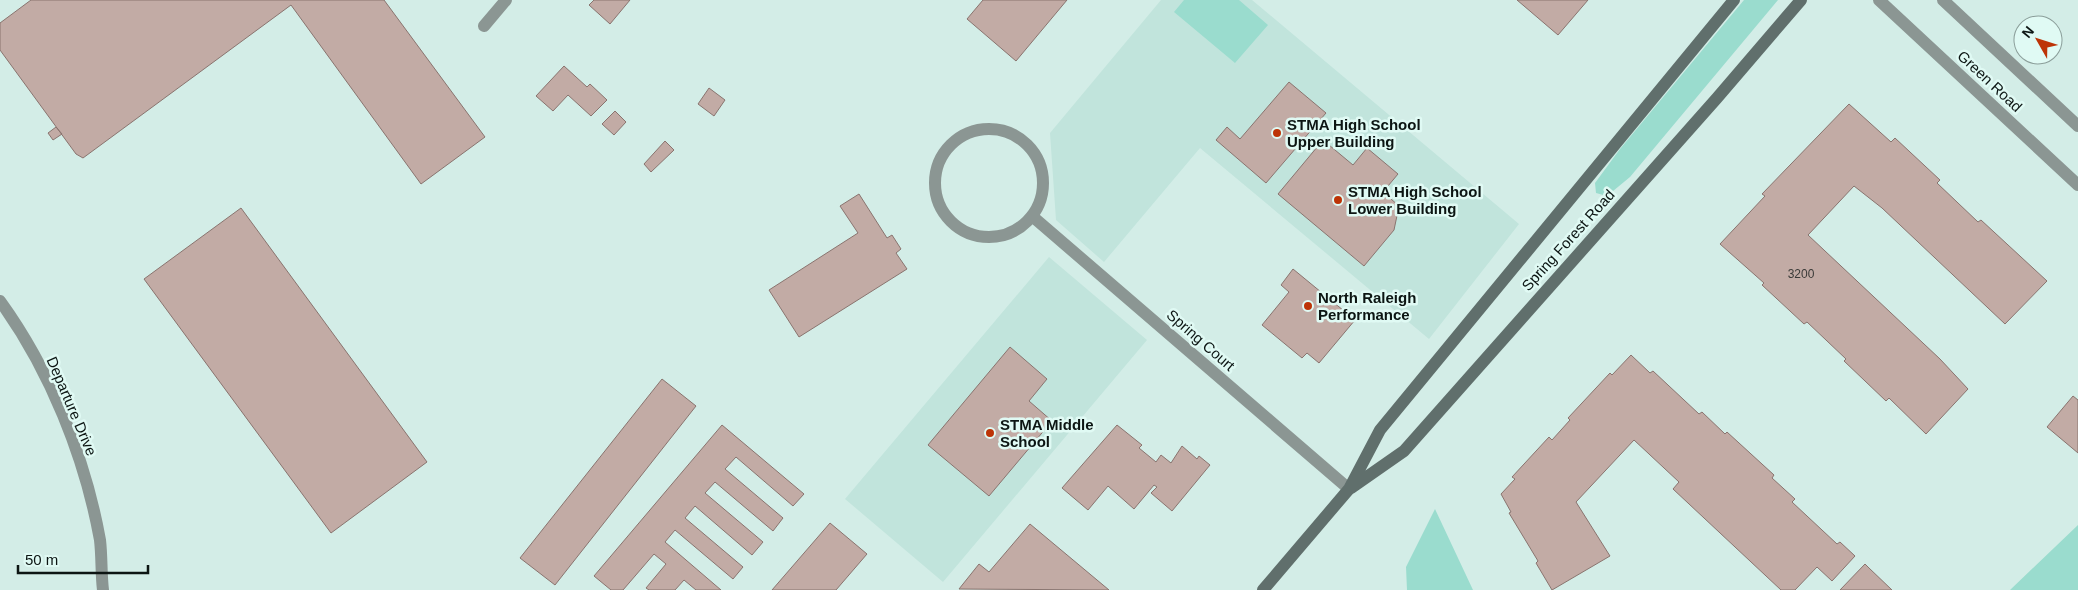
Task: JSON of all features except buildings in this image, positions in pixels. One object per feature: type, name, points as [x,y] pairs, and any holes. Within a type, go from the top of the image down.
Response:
[{"type":"main road","name":"Spring Forest Road","points":[[1263,590],[1349,489],[1380,430],[1734,0]]},
{"type":"main road","name":"Spring Forest Road","points":[[1349,489],[1404,451],[1711,105],[1800,0]]},
{"type":"street","points":[[484,26],[506,0]]},
{"type":"street","name":"Green Road","points":[[1879,0],[2078,186]]},
{"type":"street","name":"Green Road","points":[[1943,0],[2078,126]]},
{"type":"street","points":[[982,129],[1000,130],[1016,136],[1030,148],[1039,164],[1043,181],[1040,199],[1032,216],[1019,228],[1004,235],[986,237],[969,234],[954,225],[939,203],[936,195],[935,178],[940,160],[950,146],[965,135],[982,129]]},
{"type":"street","name":"Spring Court","points":[[1032,216],[1349,489]]},
{"type":"street","name":"Departure Drive","points":[[0,302],[28,345],[54,397],[76,448],[100,542],[103,590]]},
{"type":"shaded area","points":[[1161,0],[1252,0],[1519,224],[1429,339],[1200,148],[1104,262],[1056,220],[1050,133]]},
{"type":"shaded area","points":[[1049,257],[1147,340],[943,582],[845,499]]},
{"type":"green space","points":[[1184,0],[1239,0],[1268,25],[1235,63],[1174,12]]},
{"type":"green space","points":[[1744,0],[1778,0],[1630,177],[1607,196],[1596,193],[1595,183],[1620,149]]},
{"type":"green space","points":[[1435,509],[1473,590],[1407,590],[1406,567]]},
{"type":"green space","points":[[2078,525],[2078,590],[2010,590]]},
{"type":"place","name":"STMA High School Upper Building","points":[[1277,133]]},
{"type":"place","name":"STMA High School Lower Building","points":[[1338,200]]},
{"type":"place","name":"North Raleigh Performance","points":[[1308,306]]},
{"type":"place","name":"STMA Middle School","points":[[990,433]]}]
